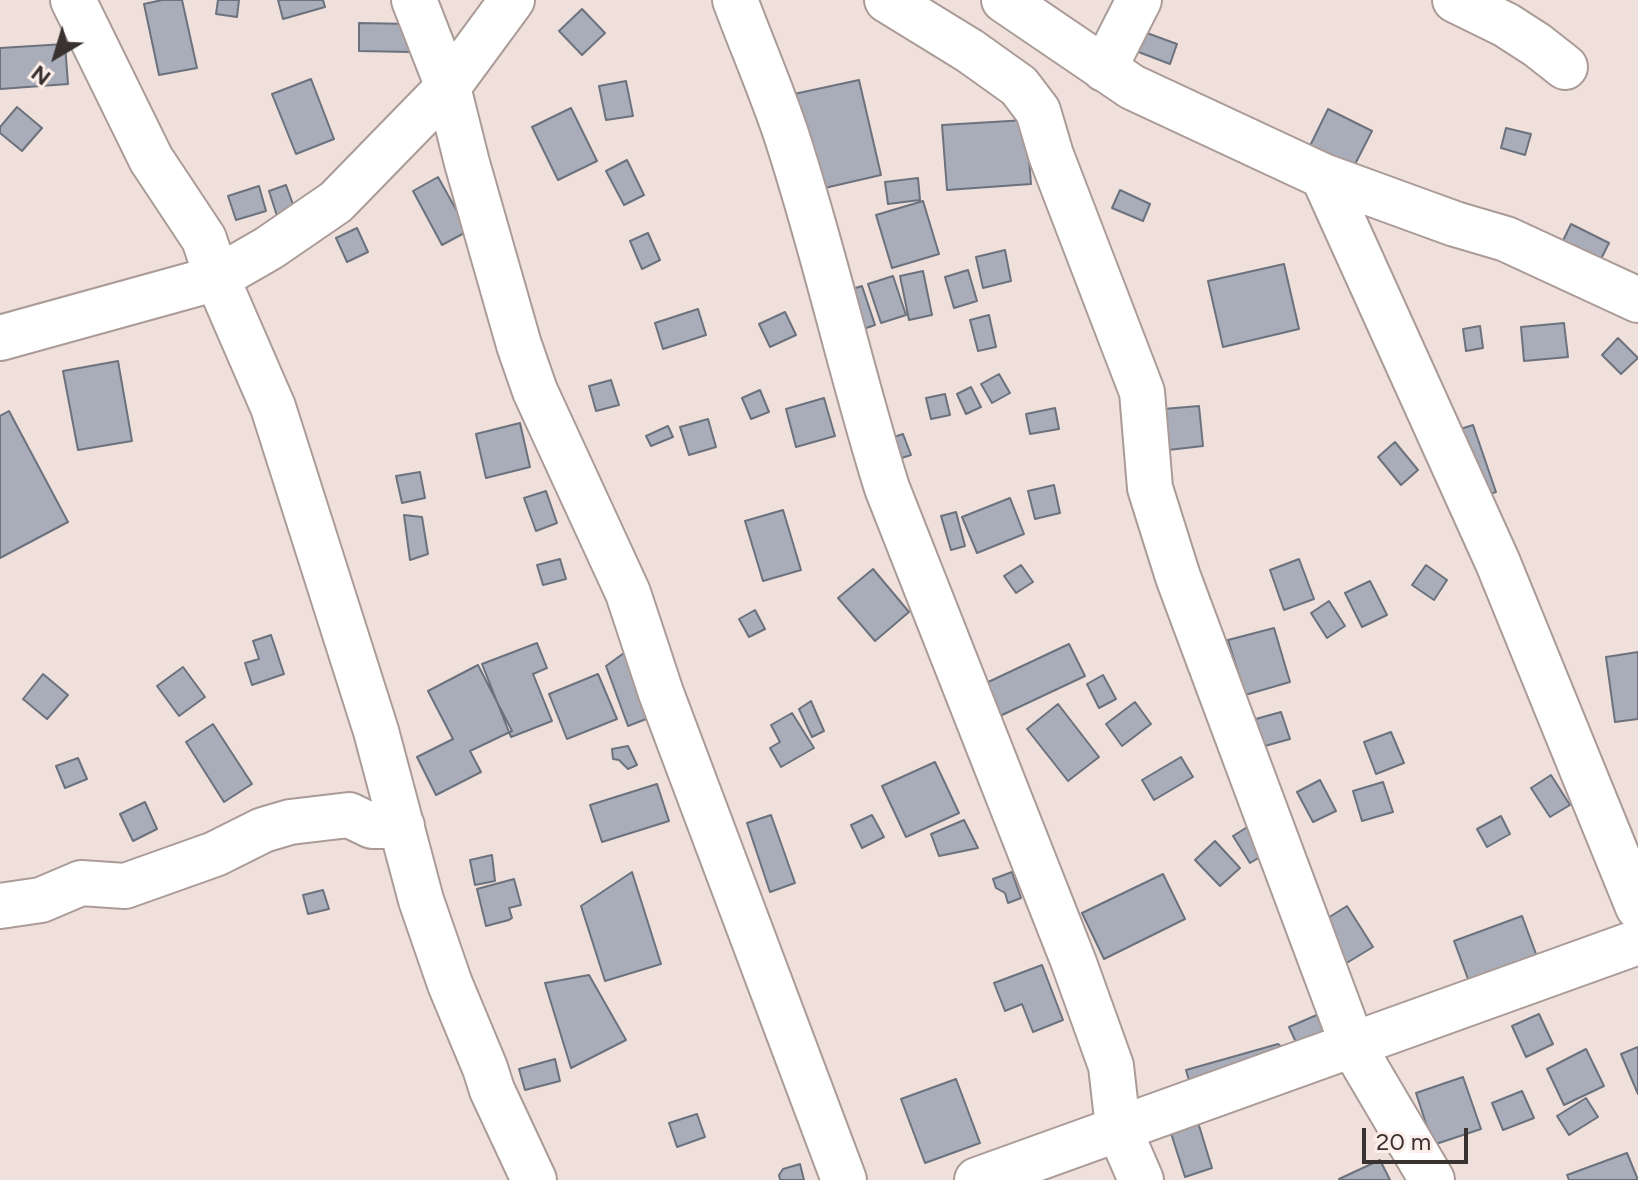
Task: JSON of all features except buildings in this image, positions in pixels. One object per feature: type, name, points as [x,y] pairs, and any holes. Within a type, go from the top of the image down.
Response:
[{"type":"street","points":[[73,0],[151,159],[204,239],[217,278],[273,407],[376,731],[421,900],[492,1090],[534,1180]]},
{"type":"street","points":[[414,0],[448,87],[519,345],[535,391],[628,593],[661,693],[844,1180]]},
{"type":"street","points":[[0,338],[217,278],[269,248],[336,202],[448,87],[512,0]]},
{"type":"street","points":[[735,0],[785,130],[887,488],[1069,948],[1111,1066],[1118,1127],[1141,1180]]},
{"type":"street","points":[[887,0],[1019,86],[1038,111],[1051,155],[1142,392],[1150,488],[1178,577],[1353,1046],[1432,1180]]},
{"type":"street","points":[[1004,0],[1132,87],[1323,176],[1455,224],[1506,239],[1638,300]]},
{"type":"street","points":[[1104,69],[1139,0]]},
{"type":"street","points":[[1455,0],[1506,25],[1565,67]]},
{"type":"street","points":[[1323,176],[1498,563],[1638,907]]},
{"type":"street","points":[[0,906],[41,900],[81,883],[125,886],[215,854],[263,830],[290,822],[341,815],[355,817],[372,826],[402,826]]},
{"type":"street","points":[[977,1180],[1638,942]]}]
